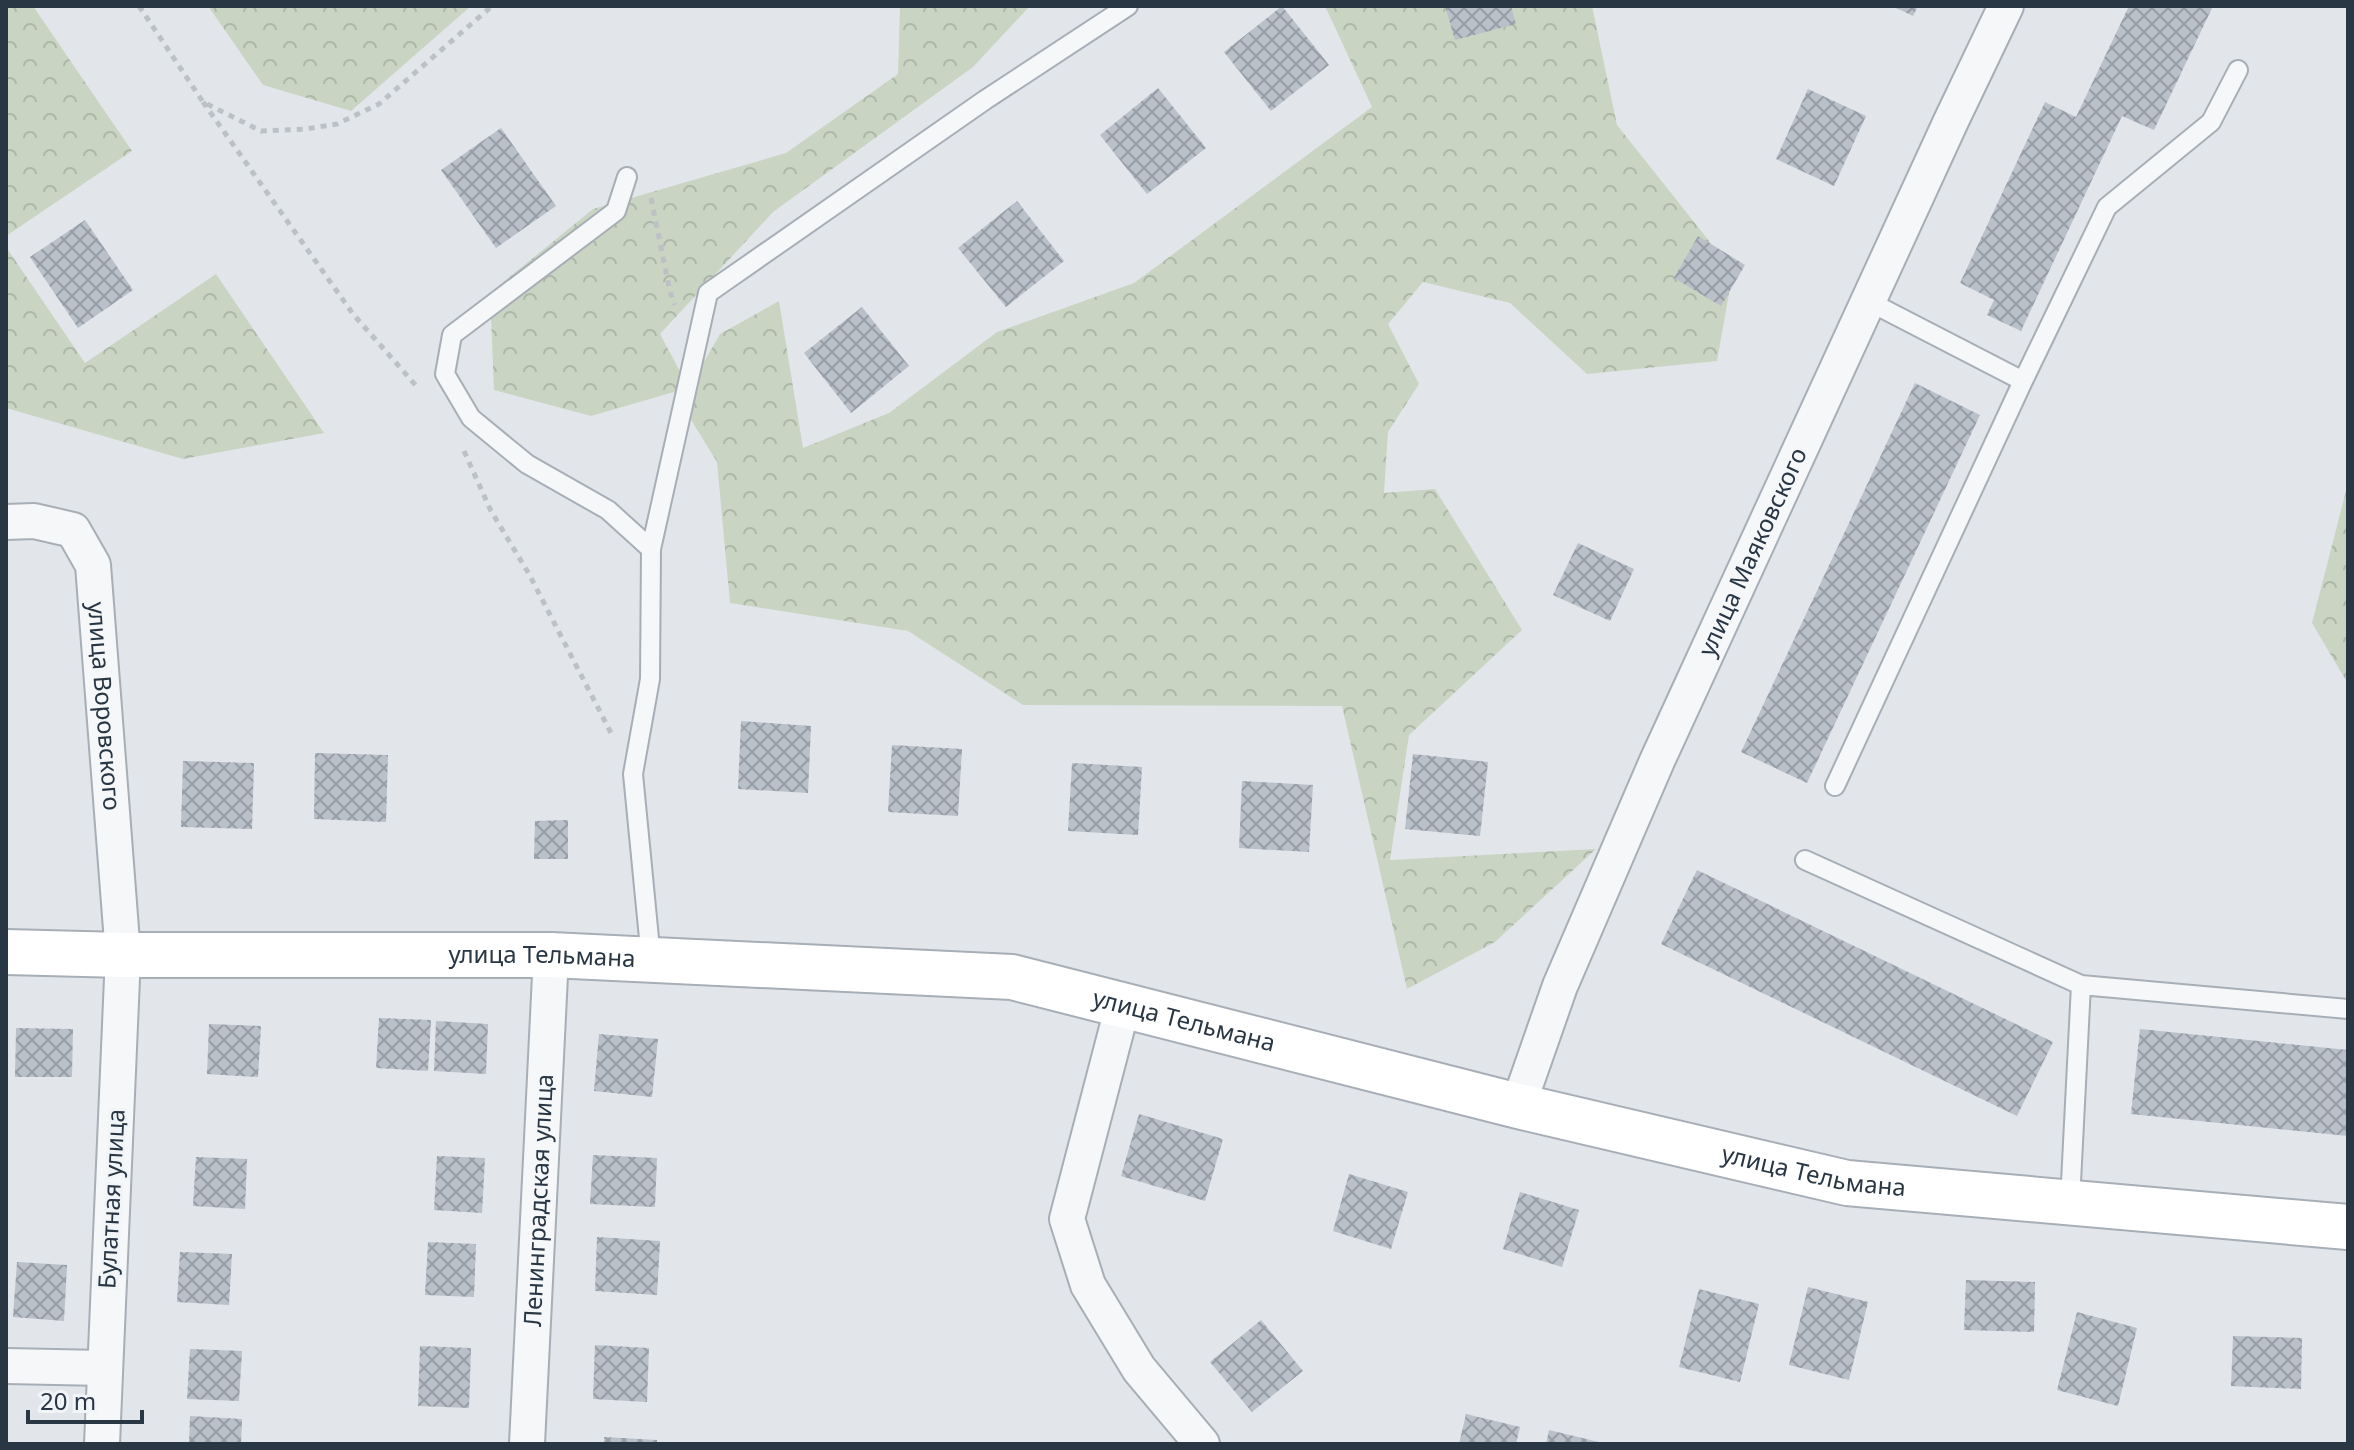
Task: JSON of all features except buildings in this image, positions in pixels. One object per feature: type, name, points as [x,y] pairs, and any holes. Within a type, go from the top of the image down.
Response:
[{"type":"street","name":"улица Маяковского","points":[[1518,1106],[1560,986],[1657,761],[2006,6]]},
{"type":"street","name":"улица Воровского","points":[[6,522],[34,521],[73,530],[93,565],[123,955]]},
{"type":"street","name":"улица Тельмана","points":[[6,952],[551,955],[1012,977],[1518,1106],[1847,1183],[2348,1227]]},
{"type":"street","name":"Булатная улица","points":[[102,1444],[123,955]]},
{"type":"street","name":"Ленинградская улица","points":[[527,1444],[551,955]]},
{"type":"street","points":[[1123,1005],[1067,1219],[1088,1285],[1139,1369],[1202,1444]]},
{"type":"street","points":[[6,1366],[104,1368]]},
{"type":"lane","points":[[651,959],[633,774],[650,679],[651,549],[708,293],[985,100],[1128,6]]},
{"type":"lane","points":[[1835,786],[2107,207],[2211,122],[2238,70]]},
{"type":"lane","points":[[627,177],[616,211],[452,335],[445,374],[471,418],[527,464],[608,510],[651,549]]},
{"type":"lane","points":[[1868,301],[2023,381]]},
{"type":"lane","points":[[1805,860],[2081,985],[2348,1009]]},
{"type":"lane","points":[[2070,1202],[2081,985]]},
{"type":"path","points":[[139,6],[353,314],[424,395]]},
{"type":"path","points":[[203,102],[261,131],[337,124],[379,104],[492,6]]},
{"type":"path","points":[[650,193],[670,292],[695,350]]},
{"type":"path","points":[[461,443],[491,511],[529,574],[633,774]]},
{"type":"green space","points":[[6,6],[33,6],[132,151],[6,236]]},
{"type":"green space","points":[[208,6],[471,6],[351,111],[263,85]]},
{"type":"green space","points":[[900,6],[1030,6],[973,67],[773,212],[660,334],[689,388],[720,334],[779,301],[803,448],[889,413],[997,332],[1134,283],[1372,107],[1325,6],[1592,6],[1617,125],[1733,271],[1717,361],[1587,374],[1510,303],[1423,282],[1388,324],[1419,384],[1388,432],[1384,493],[1435,489],[1522,630],[1409,735],[1390,860],[1596,849],[1495,942],[1407,989],[1342,706],[1023,705],[908,631],[730,603],[717,462],[674,392],[591,416],[494,390],[490,293],[593,209],[786,153],[898,74]]},
{"type":"green space","points":[[6,247],[85,363],[216,274],[324,433],[183,459],[6,408]]},
{"type":"green space","points":[[2348,483],[2348,684],[2312,623]]}]
